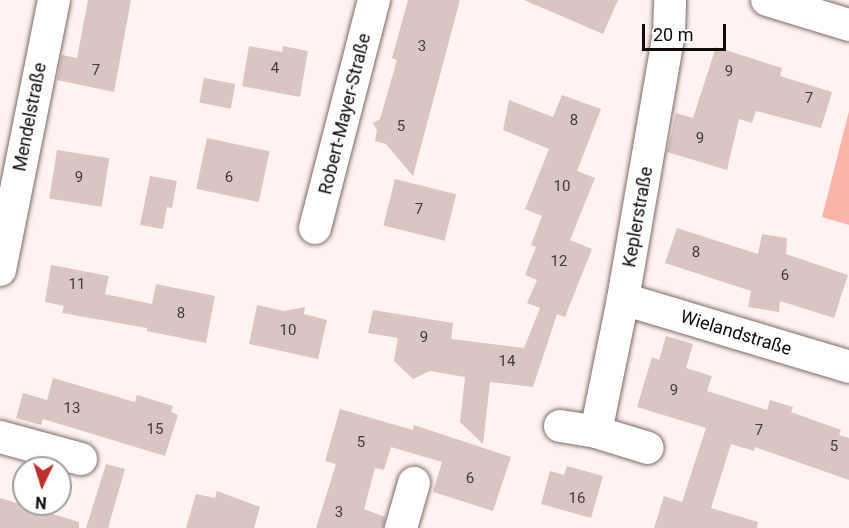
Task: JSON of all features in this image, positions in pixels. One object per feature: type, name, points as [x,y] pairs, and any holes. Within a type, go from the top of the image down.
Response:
[{"type":"street","name":"Mendelstraße","points":[[0,270],[54,0]]},
{"type":"street","name":"Robert-Mayer-Straße","points":[[315,228],[374,0]]},
{"type":"street","name":"Keplerstraße","points":[[596,432],[623,299],[669,34],[670,0]]},
{"type":"street","points":[[767,0],[849,25]]},
{"type":"street","name":"Wielandstraße","points":[[623,299],[849,367]]},
{"type":"street","points":[[560,426],[596,432],[648,448]]},
{"type":"street","points":[[0,437],[81,459]]},
{"type":"street","points":[[401,528],[414,483]]},
{"type":"shaded area","points":[[849,111],[849,225],[822,217]]},
{"type":"building","points":[[88,0],[131,0],[114,92],[57,80],[62,55],[77,58]]},
{"type":"building","points":[[408,0],[460,0],[413,176],[386,144],[375,141],[377,130],[373,123],[380,119],[397,60],[392,58]]},
{"type":"building","points":[[524,0],[618,0],[603,34]]},
{"type":"building","points":[[249,46],[282,52],[283,46],[308,51],[300,97],[242,86]]},
{"type":"building","points":[[716,47],[782,68],[780,76],[832,92],[821,128],[756,111],[752,123],[739,119],[727,170],[667,152],[676,113],[693,118]]},
{"type":"building","points":[[204,78],[235,84],[231,109],[199,103]]},
{"type":"building","points":[[562,95],[601,109],[577,171],[595,178],[570,240],[592,249],[565,317],[557,314],[533,387],[490,382],[483,444],[460,422],[465,377],[430,371],[413,379],[394,361],[398,338],[368,333],[373,310],[453,323],[451,339],[524,348],[540,308],[527,303],[537,280],[525,275],[536,247],[531,245],[542,216],[525,209],[549,149],[503,130],[509,100],[553,117]]},
{"type":"building","points":[[207,138],[270,151],[259,202],[196,189]]},
{"type":"building","points":[[57,150],[109,158],[102,207],[49,198]]},
{"type":"building","points":[[150,176],[177,181],[172,208],[167,207],[163,229],[140,225]]},
{"type":"building","points":[[395,179],[456,194],[445,241],[383,226]]},
{"type":"building","points":[[677,228],[758,254],[762,234],[787,238],[786,254],[848,275],[834,318],[780,301],[779,312],[748,307],[751,291],[665,263]]},
{"type":"building","points":[[51,265],[109,276],[105,294],[152,304],[156,284],[215,296],[206,343],[147,331],[147,328],[62,313],[64,306],[45,302]]},
{"type":"building","points":[[257,305],[284,311],[305,307],[304,314],[327,320],[318,359],[249,344]]},
{"type":"building","points":[[666,336],[693,344],[686,368],[712,376],[707,391],[767,410],[770,400],[793,407],[791,412],[841,430],[839,435],[849,438],[849,480],[755,447],[754,451],[731,444],[711,508],[758,522],[757,528],[654,528],[664,496],[682,502],[706,428],[637,407],[652,357],[659,360]]},
{"type":"building","points":[[53,378],[135,402],[137,395],[173,406],[171,412],[178,415],[165,456],[43,419],[41,425],[16,418],[23,393],[47,400]]},
{"type":"building","points":[[340,409],[413,430],[414,425],[511,457],[493,511],[433,492],[442,462],[391,447],[384,470],[375,468],[364,509],[385,517],[384,528],[316,528],[336,464],[325,461]]},
{"type":"building","points":[[106,464],[125,469],[108,528],[86,528]]},
{"type":"building","points":[[567,466],[603,476],[591,518],[541,504],[550,471],[564,475]]},
{"type":"building","points":[[217,491],[260,507],[254,528],[186,528],[196,494],[215,498]]},
{"type":"building","points":[[0,498],[12,502],[12,516],[59,516],[79,522],[79,528],[0,528]]}]
